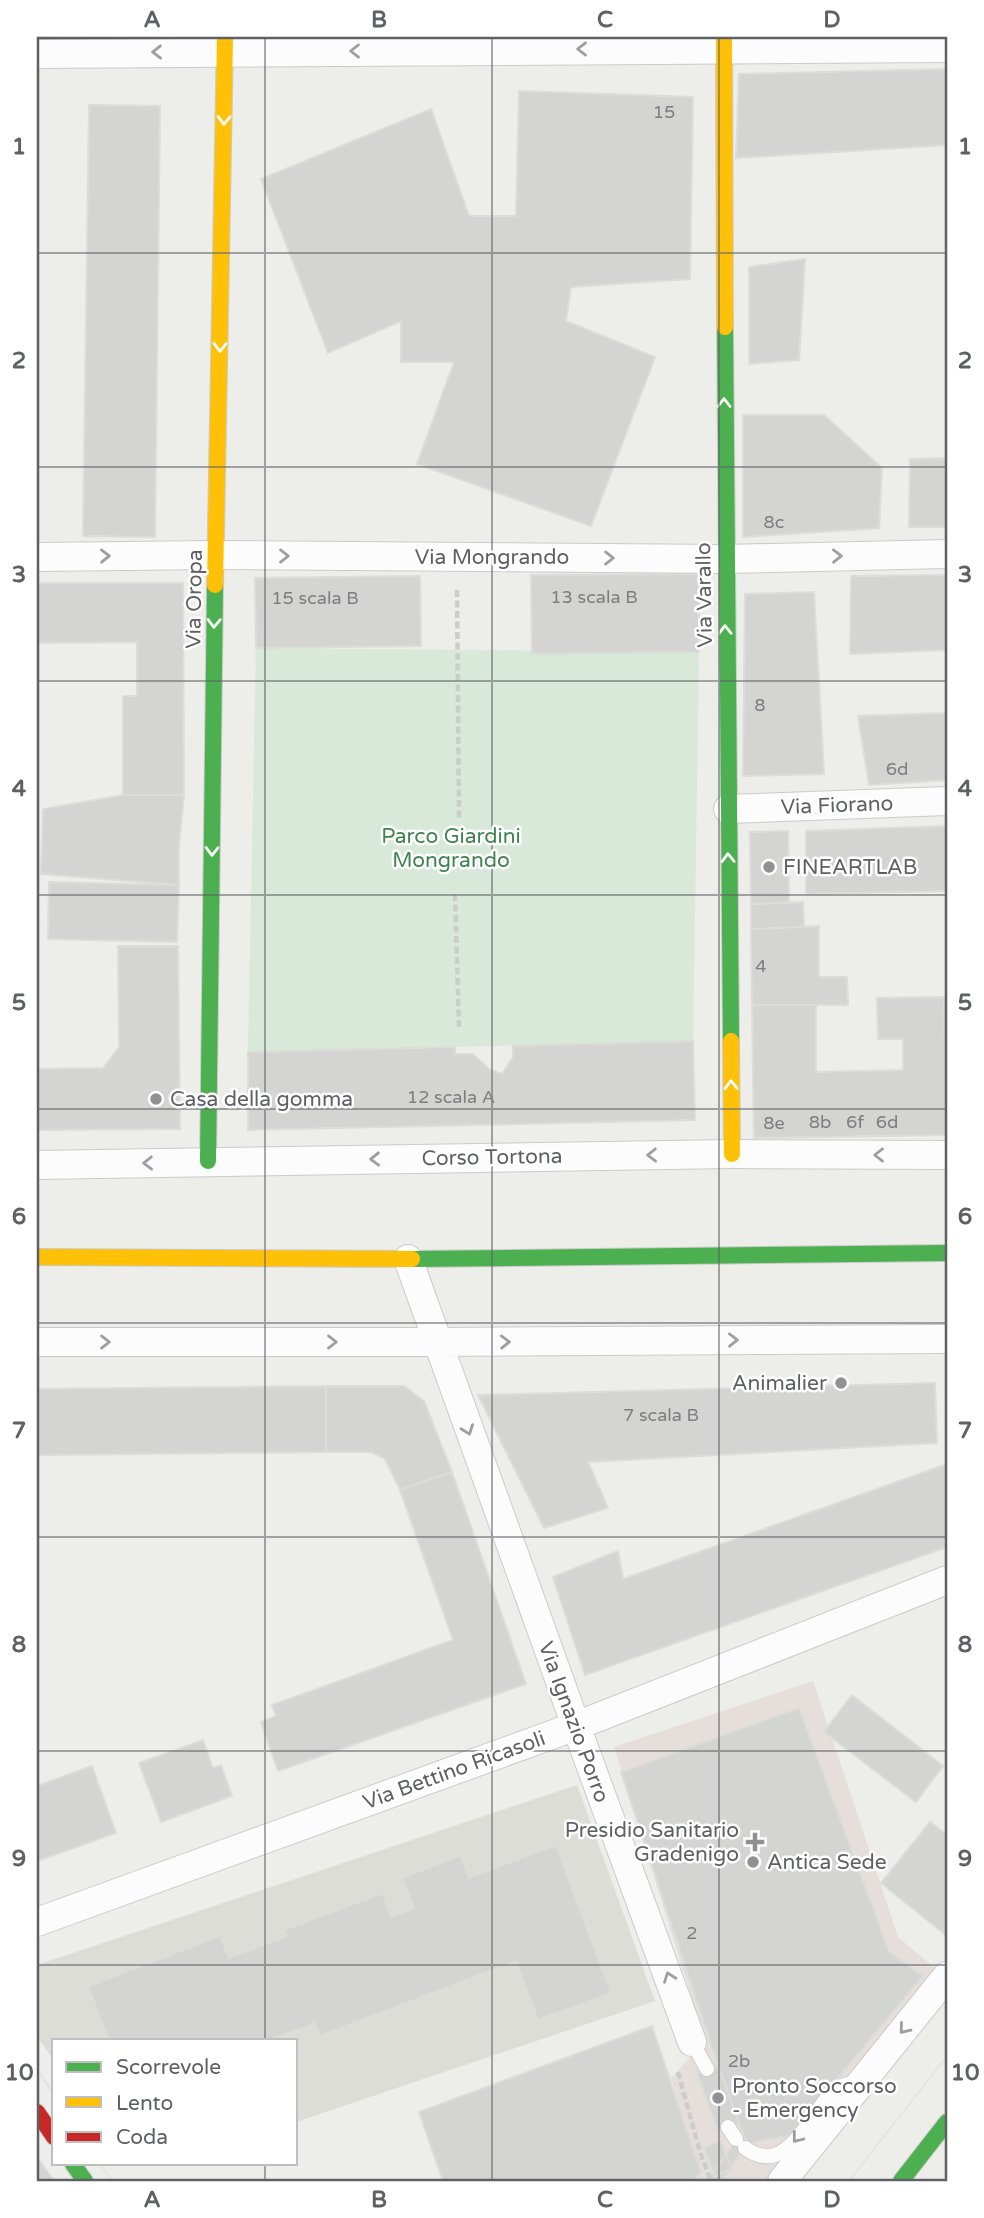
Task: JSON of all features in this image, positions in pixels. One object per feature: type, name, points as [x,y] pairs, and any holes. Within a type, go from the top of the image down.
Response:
[{"type":"street","points":[[37,54],[225,44],[724,43],[947,48]]},
{"type":"street","name":"Via Varallo","points":[[724,43],[724,559],[732,1154]]},
{"type":"street","name":"Via Oropa","points":[[208,1161],[215,555],[225,44]]},
{"type":"street","name":"Via Mongrando","points":[[37,557],[215,555],[724,559],[947,554]]},
{"type":"street","name":"Via Fiorano","points":[[728,808],[947,801]]},
{"type":"street","name":"Corso Tortona","points":[[37,1165],[732,1154],[947,1155]]},
{"type":"street","points":[[37,1257],[408,1259],[947,1253]]},
{"type":"street","name":"Via Ignazio Porro","points":[[408,1259],[692,2042]]},
{"type":"street","points":[[37,1342],[947,1339]]},
{"type":"street","name":"Via Bettino Ricasoli","points":[[37,1922],[576,1726],[947,1580]]},
{"type":"street","points":[[782,2181],[947,1976]]},
{"type":"street","points":[[37,2112],[52,2134]]},
{"type":"street","points":[[901,2181],[947,2122]]},
{"type":"street","points":[[74,2166],[85,2181]]},
{"type":"lane","points":[[692,2042],[707,2069]]},
{"type":"lane","points":[[736,2138],[756,2154],[765,2155],[787,2150],[836,2088],[864,2079]]},
{"type":"path","points":[[457,590],[459,819]]},
{"type":"path","points":[[455,894],[459,1027]]},
{"type":"path","points":[[692,2042],[676,2063],[700,2152],[711,2181]]},
{"type":"shaded area","name":"Presidio Sanitario Gradenigo","points":[[813,1681],[898,1937],[938,1971],[772,2181],[694,2181],[701,2171],[671,2078],[705,2041],[614,1747]]},
{"type":"shaded area","points":[[577,1785],[655,2001],[298,2121],[298,2039],[52,2039],[52,2058],[37,2036],[37,1965]]},
{"type":"green space","name":"Parco Giardini Mongrando","points":[[256,648],[699,652],[693,1041],[248,1052]]},
{"type":"building","points":[[947,69],[947,145],[736,158],[739,74]]},
{"type":"building","points":[[519,91],[693,97],[690,279],[571,287],[566,321],[655,357],[591,526],[417,464],[454,362],[401,362],[401,321],[328,353],[261,179],[431,109],[469,216],[516,216]]},
{"type":"building","points":[[89,105],[160,106],[155,537],[83,536]]},
{"type":"building","points":[[805,259],[799,360],[749,364],[749,267]]},
{"type":"building","points":[[743,415],[824,415],[882,468],[879,528],[743,537]]},
{"type":"building","points":[[947,458],[947,527],[909,527],[910,459]]},
{"type":"building","points":[[699,574],[699,652],[532,654],[531,575]]},
{"type":"building","points":[[947,575],[947,650],[850,654],[851,576]]},
{"type":"building","points":[[420,576],[421,646],[256,648],[255,578]]},
{"type":"building","points":[[37,583],[183,583],[184,795],[123,795],[123,696],[137,696],[137,642],[37,643]]},
{"type":"building","points":[[814,592],[824,774],[743,776],[745,594]]},
{"type":"building","points":[[947,713],[947,780],[869,785],[858,716]]},
{"type":"building","points":[[123,795],[184,795],[179,845],[179,885],[41,874],[43,809]]},
{"type":"building","points":[[947,826],[947,891],[806,894],[806,831]]},
{"type":"building","name":"FINEARTLAB","points":[[788,831],[789,903],[751,904],[750,832]]},
{"type":"building","points":[[49,882],[179,885],[177,942],[48,939]]},
{"type":"building","points":[[803,902],[804,927],[751,929],[751,904]]},
{"type":"building","points":[[819,926],[819,977],[847,977],[848,1005],[752,1005],[751,929]]},
{"type":"building","points":[[118,946],[178,946],[180,1129],[37,1130],[37,1069],[103,1068],[119,1047]]},
{"type":"building","points":[[944,997],[946,1135],[754,1138],[752,1005],[816,1005],[816,1072],[903,1070],[903,1039],[878,1039],[877,998]]},
{"type":"building","points":[[693,1041],[695,1120],[248,1130],[248,1052],[455,1047],[455,1054],[473,1054],[489,1069],[502,1074],[513,1057],[513,1046]]},
{"type":"building","points":[[935,1383],[937,1443],[588,1462],[608,1508],[544,1528],[478,1395]]},
{"type":"building","points":[[326,1386],[404,1386],[424,1401],[452,1472],[400,1490],[385,1459],[371,1452],[326,1452]]},
{"type":"building","points":[[326,1386],[326,1452],[37,1455],[37,1389]]},
{"type":"building","points":[[947,1464],[947,1547],[585,1675],[553,1577],[618,1551],[623,1579]]},
{"type":"building","points":[[452,1472],[526,1684],[278,1771],[261,1722],[276,1716],[272,1705],[453,1640],[400,1490]]},
{"type":"building","points":[[852,1695],[943,1766],[916,1802],[824,1732]]},
{"type":"building","name":"Presidio Sanitario Gradenigo","points":[[799,1708],[889,1951],[923,1976],[790,2135],[747,2144],[718,2065],[621,1772]]},
{"type":"building","points":[[203,1740],[213,1768],[221,1765],[232,1796],[161,1822],[139,1763]]},
{"type":"building","points":[[92,1766],[116,1833],[37,1861],[37,1786]]},
{"type":"building","points":[[930,1822],[947,1835],[947,1936],[881,1883]]},
{"type":"building","points":[[556,1845],[611,1993],[538,2020],[516,1961],[320,2036],[315,2023],[273,2039],[108,2039],[88,1986],[220,1936],[229,1958],[287,1936],[284,1930],[383,1893],[391,1917],[414,1908],[402,1878],[461,1855],[469,1878]]},
{"type":"building","points":[[652,2026],[701,2172],[694,2181],[443,2181],[419,2112]]},
{"type":"building","name":"Pronto Soccorso - Emergency","points":[[718,2065],[739,2123],[718,2131],[697,2073]]},
{"type":"building","points":[[742,2131],[747,2144],[722,2181],[708,2181]]},
{"type":"building","points":[[721,2141],[732,2169],[715,2176],[704,2148]]},
{"type":"building","points":[[37,2157],[54,2181],[37,2181]]},
{"type":"tram line","points":[[849,2181],[947,2056]]},
{"type":"tram line","points":[[37,2069],[52,2092]]},
{"type":"tram line","points":[[101,2166],[112,2181]]},
{"type":"traffic: fast","points":[[725,327],[731,1041]]},
{"type":"traffic: fast","points":[[208,1161],[215,585]]},
{"type":"traffic: fast","points":[[412,1259],[947,1253]]},
{"type":"traffic: fast","points":[[901,2181],[947,2122]]},
{"type":"traffic: fast","points":[[74,2166],[85,2181]]},
{"type":"traffic: slow","points":[[215,585],[225,37]]},
{"type":"traffic: slow","points":[[724,37],[725,327]]},
{"type":"traffic: slow","points":[[731,1041],[732,1154]]},
{"type":"traffic: slow","points":[[37,1257],[412,1259]]},
{"type":"traffic: jam","points":[[37,2112],[52,2134]]},
{"type":"place","name":"FINEARTLAB","points":[[769,867]]},
{"type":"place","name":"Casa della gomma","points":[[156,1099]]},
{"type":"place","name":"Animalier","points":[[841,1383]]},
{"type":"place","name":"Presidio Sanitario Gradenigo","points":[[755,1842]]},
{"type":"place","name":"Antica Sede","points":[[753,1862]]},
{"type":"place","name":"Pronto Soccorso - Emergency","points":[[718,2098]]}]
